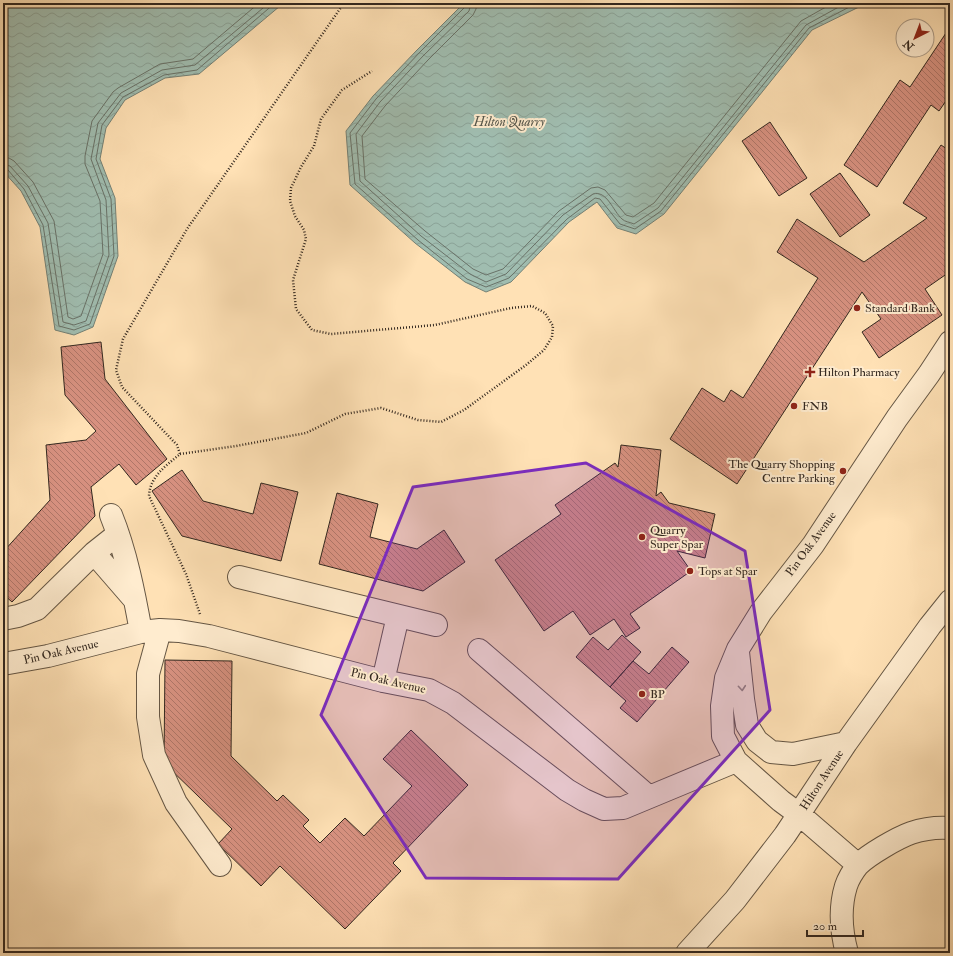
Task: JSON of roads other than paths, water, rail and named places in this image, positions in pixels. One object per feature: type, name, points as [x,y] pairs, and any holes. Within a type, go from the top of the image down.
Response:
[{"type":"street","name":"Pin Oak Avenue","points":[[858,865],[800,815],[781,801],[736,761],[722,736],[722,706],[726,678],[738,649],[761,612],[813,545],[896,418],[929,374],[950,342]]},
{"type":"street","points":[[3,619],[18,616],[37,609],[94,553],[115,525],[135,601]]},
{"type":"street","points":[[94,553],[135,601],[151,631],[148,674],[148,717],[154,755],[176,803],[220,865]]},
{"type":"street","points":[[239,577],[436,625]]},
{"type":"street","name":"Hilton Avenue","points":[[686,953],[735,900],[800,815],[846,743],[930,626],[950,601]]},
{"type":"street","points":[[383,681],[398,616]]},
{"type":"street","name":"Pin Oak Avenue","points":[[3,664],[48,656],[151,631],[179,631],[209,636],[383,681],[430,690],[453,702],[567,790],[604,809],[623,808],[736,761]]},
{"type":"street","points":[[738,649],[747,725],[757,741],[771,752],[793,754],[846,743]]},
{"type":"street","points":[[479,650],[649,797]]},
{"type":"street","points":[[847,953],[842,934],[841,912],[846,885],[858,865],[885,846],[911,833],[938,827],[950,828]]},
{"type":"water","points":[[3,3],[278,3],[280,6],[199,74],[165,78],[125,100],[106,128],[100,159],[115,198],[118,256],[93,327],[74,335],[55,330],[40,227],[21,191],[3,171]]},
{"type":"water","name":"Hilton Quarry","points":[[464,3],[863,3],[861,6],[812,30],[664,214],[636,234],[617,228],[597,202],[569,222],[511,282],[486,292],[465,282],[415,243],[350,185],[346,131],[373,96]]},
{"type":"place","name":"Standard Bank","points":[[857,308]]},
{"type":"place","name":"Hilton Pharmacy","points":[[810,372]]},
{"type":"place","name":"FNB","points":[[794,406]]},
{"type":"place","name":"The Quarry Shopping Centre Parking","points":[[843,471]]},
{"type":"place","name":"Quarry Super Spar","points":[[642,537]]},
{"type":"place","name":"Tops at Spar","points":[[690,571]]},
{"type":"place","name":"BP","points":[[642,694]]}]
